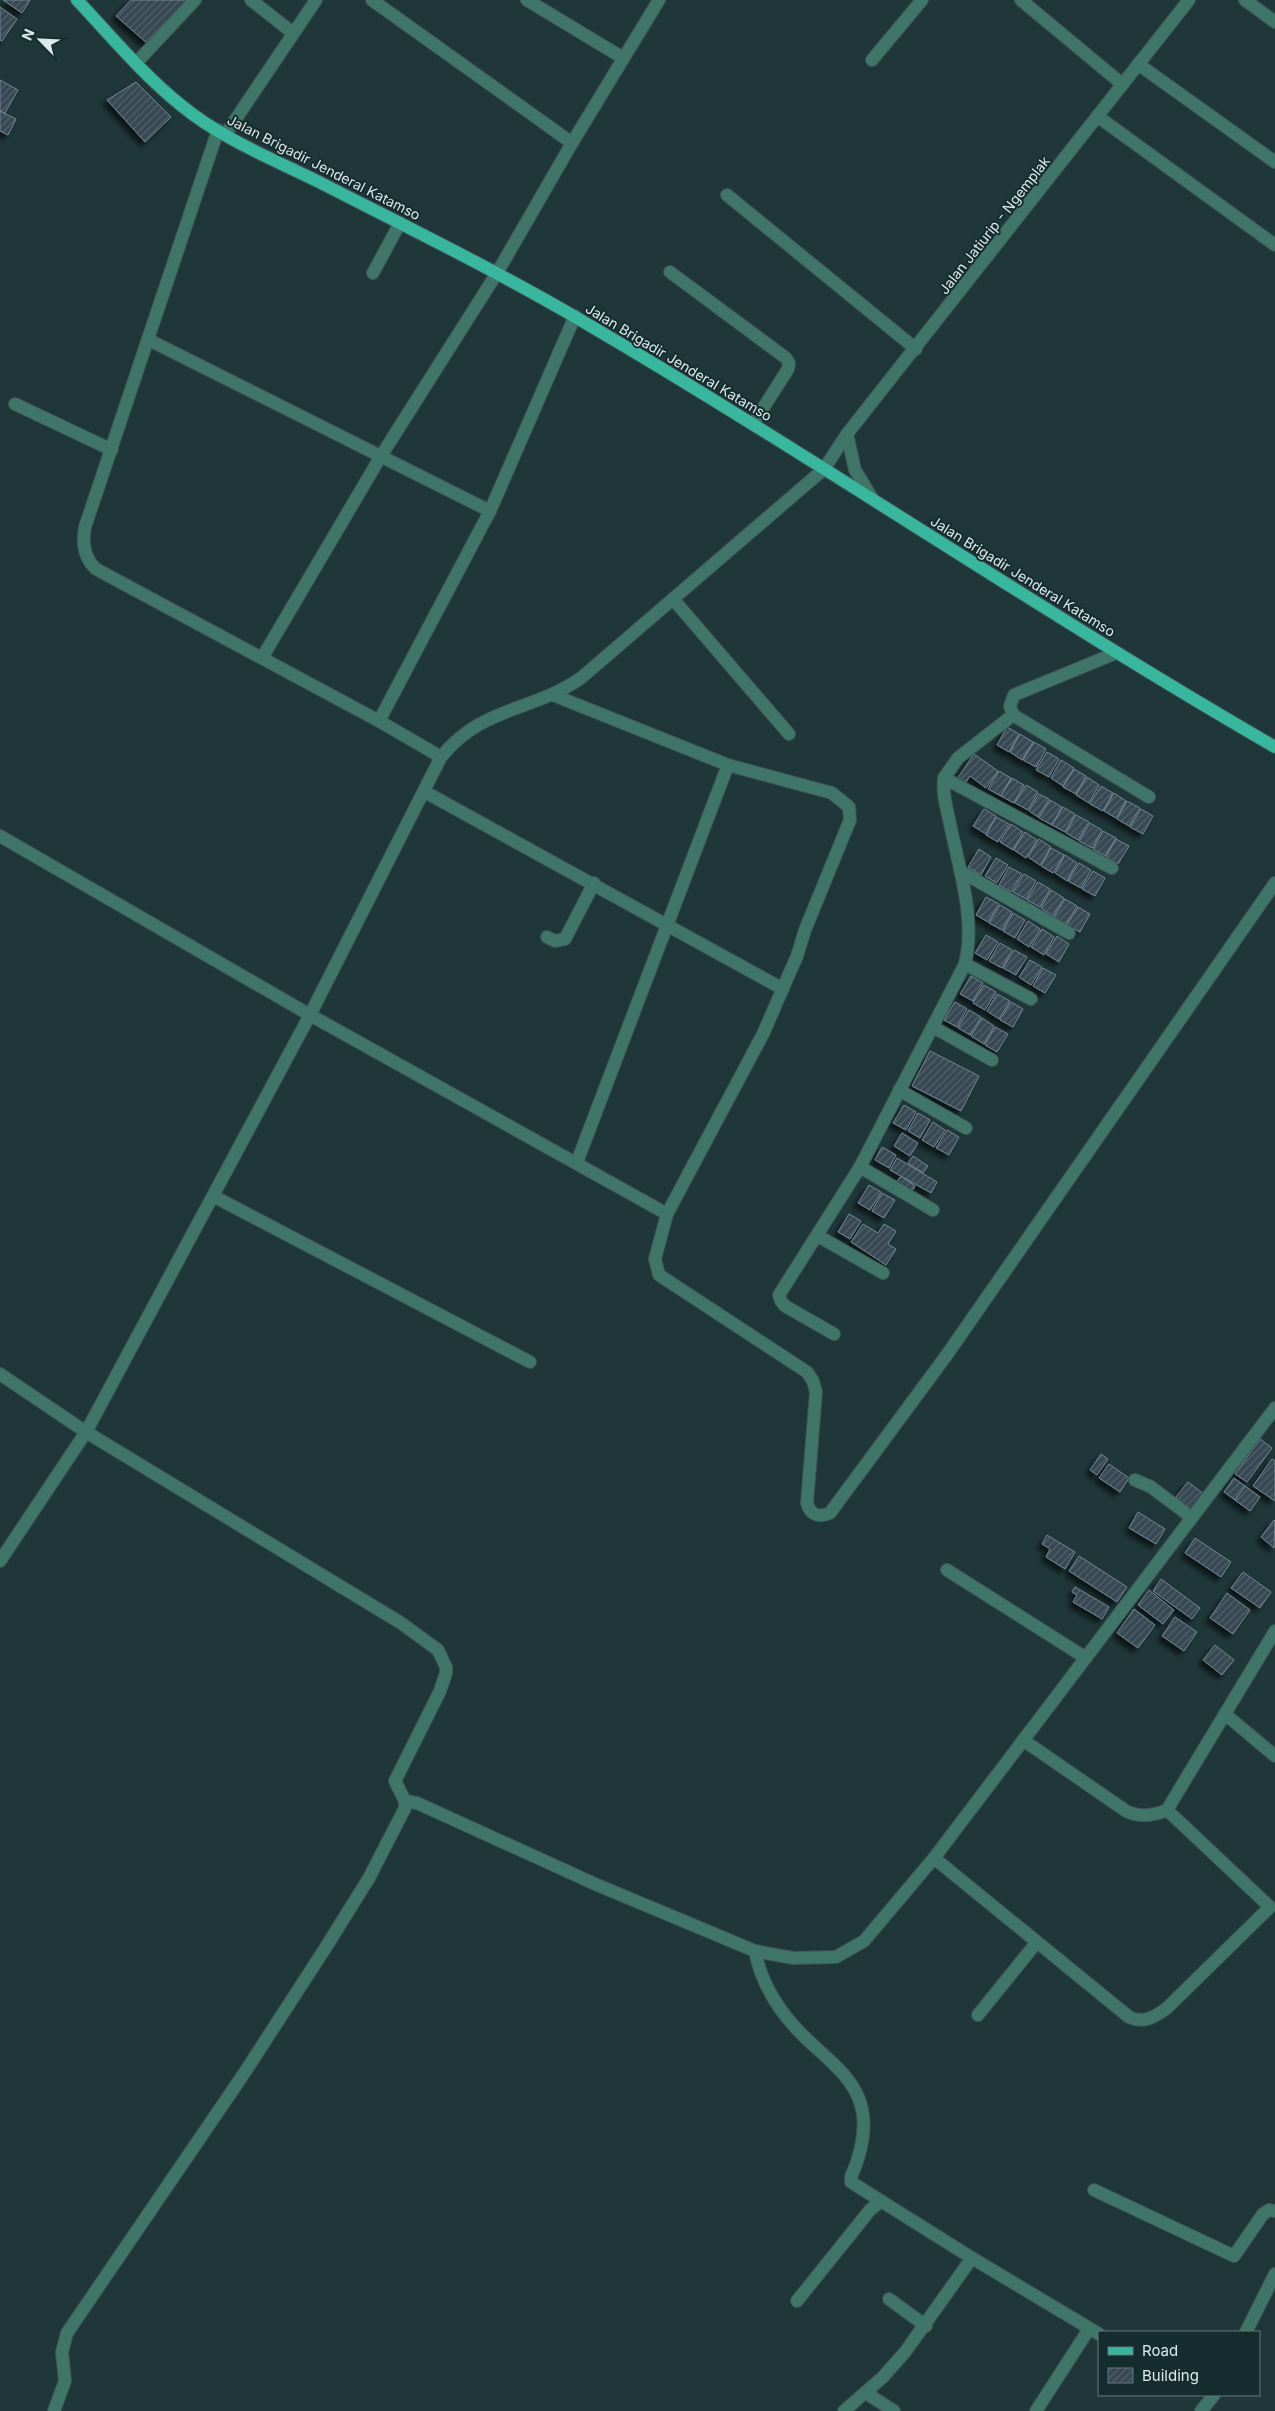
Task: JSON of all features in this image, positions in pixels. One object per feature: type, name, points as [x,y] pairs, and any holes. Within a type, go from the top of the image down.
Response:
[{"type":"main road","name":"Jalan Brigadir Jenderal Katamso","points":[[77,0],[136,63],[182,106],[222,133],[496,273],[575,316],[872,498],[1116,653],[1275,747]]},
{"type":"street","points":[[136,63],[195,0]]},
{"type":"street","points":[[251,0],[293,33]]},
{"type":"street","points":[[0,1561],[86,1432],[310,1015],[425,792],[441,757],[380,721],[96,570],[89,562],[84,546],[84,532],[222,133],[316,0]]},
{"type":"street","points":[[372,0],[572,143]]},
{"type":"street","points":[[527,0],[623,58]]},
{"type":"street","points":[[262,658],[381,456],[496,273],[623,58],[660,0]]},
{"type":"street","points":[[872,60],[922,0]]},
{"type":"street","points":[[1021,0],[1122,84]]},
{"type":"street","name":"Jalan Jatiurip - Ngemplak","points":[[441,757],[464,734],[485,719],[553,695],[568,687],[604,660],[824,469],[847,434],[916,349],[1189,0]]},
{"type":"street","points":[[1245,0],[1275,22]]},
{"type":"street","points":[[1138,64],[1275,162]]},
{"type":"street","points":[[1097,116],[1275,245]]},
{"type":"street","points":[[728,196],[916,349]]},
{"type":"street","points":[[373,273],[400,224]]},
{"type":"street","points":[[670,272],[786,358],[789,363],[788,369],[752,424]]},
{"type":"street","points":[[380,721],[490,511],[575,316]]},
{"type":"street","points":[[149,340],[490,511]]},
{"type":"street","points":[[15,404],[112,450]]},
{"type":"street","points":[[847,434],[855,470],[872,498]]},
{"type":"street","points":[[673,599],[789,734]]},
{"type":"street","points":[[1116,653],[1014,695],[1010,706],[1013,715],[1149,797]]},
{"type":"street","points":[[553,695],[728,765],[792,784],[823,789],[841,799],[849,807],[850,820],[783,989],[763,1034],[667,1214],[656,1260],[660,1275],[806,1372],[813,1380],[816,1392],[806,1503],[808,1508],[816,1515],[822,1516],[830,1512],[946,1356],[1275,883]]},
{"type":"street","points":[[834,1334],[785,1306],[779,1295],[860,1167],[965,964],[970,932],[943,786],[944,778],[958,758],[1013,715]]},
{"type":"street","points":[[577,1162],[728,765]]},
{"type":"street","points":[[944,778],[1112,868]]},
{"type":"street","points":[[425,792],[668,924],[783,989]]},
{"type":"street","points":[[0,836],[310,1015],[577,1162],[667,1214]]},
{"type":"street","points":[[960,871],[1068,933]]},
{"type":"street","points":[[547,937],[555,941],[565,939],[594,884]]},
{"type":"street","points":[[965,964],[1031,999]]},
{"type":"street","points":[[933,1027],[992,1060]]},
{"type":"street","points":[[899,1090],[966,1128]]},
{"type":"street","points":[[860,1167],[933,1210]]},
{"type":"street","points":[[213,1196],[530,1362]]},
{"type":"street","points":[[818,1236],[883,1272]]},
{"type":"street","points":[[0,1374],[86,1432],[401,1622],[438,1650],[446,1666],[446,1673],[440,1691],[396,1777],[395,1781],[401,1796],[402,1816],[369,1878],[326,1947],[243,2075],[67,2333],[62,2352],[64,2388],[54,2411]]},
{"type":"street","points":[[401,1796],[595,1884],[755,1951],[793,1958],[836,1957],[864,1942],[934,1858],[1275,1408]]},
{"type":"street","points":[[1135,1480],[1151,1487],[1192,1517]]},
{"type":"street","points":[[947,1570],[1086,1658]]},
{"type":"street","points":[[1023,1740],[1132,1814],[1154,1816],[1167,1810],[1275,1631]]},
{"type":"street","points":[[1225,1714],[1275,1756]]},
{"type":"street","points":[[934,1858],[1129,2017],[1140,2021],[1159,2015],[1168,2008],[1273,1909],[1167,1810]]},
{"type":"street","points":[[978,2015],[1036,1942]]},
{"type":"street","points":[[755,1951],[760,1975],[786,2016],[809,2042],[838,2068],[860,2100],[863,2124],[862,2148],[850,2177],[851,2182],[1094,2332],[1036,2411]]},
{"type":"street","points":[[1094,2190],[1234,2256],[1263,2214],[1269,2210],[1275,2211]]},
{"type":"street","points":[[796,2301],[878,2199]]},
{"type":"street","points":[[844,2411],[884,2377],[926,2326],[972,2258]]},
{"type":"street","points":[[1246,2331],[1275,2274]]},
{"type":"street","points":[[889,2299],[926,2326]]},
{"type":"street","points":[[866,2393],[894,2411]]},
{"type":"street","points":[[1201,2411],[1208,2397]]},
{"type":"building","points":[[3,0],[30,0],[22,13]]},
{"type":"building","points":[[131,0],[189,0],[149,45],[116,16]]},
{"type":"building","points":[[0,7],[17,19],[2,41],[0,40]]},
{"type":"building","points":[[0,80],[18,90],[5,113],[0,111]]},
{"type":"building","points":[[136,82],[171,117],[145,142],[107,100]]},
{"type":"building","points":[[0,111],[16,119],[8,135],[0,131]]},
{"type":"building","points":[[1007,727],[1019,734],[1009,752],[997,745]]},
{"type":"building","points":[[1020,734],[1033,742],[1022,760],[1010,752]]},
{"type":"building","points":[[1034,742],[1046,749],[1036,767],[1023,760]]},
{"type":"building","points":[[1047,752],[1059,759],[1049,777],[1036,770]]},
{"type":"building","points":[[974,754],[998,771],[986,788],[970,776],[966,782],[957,779]]},
{"type":"building","points":[[1061,760],[1074,768],[1063,786],[1051,778]]},
{"type":"building","points":[[1074,769],[1086,776],[1076,794],[1063,787]]},
{"type":"building","points":[[999,771],[1011,778],[1001,796],[988,789]]},
{"type":"building","points":[[1087,777],[1099,785],[1089,803],[1076,795]]},
{"type":"building","points":[[1012,778],[1024,785],[1014,803],[1001,796]]},
{"type":"building","points":[[1026,785],[1038,792],[1028,810],[1015,803]]},
{"type":"building","points":[[1101,786],[1113,793],[1103,811],[1090,804]]},
{"type":"building","points":[[1114,793],[1126,801],[1116,818],[1104,811]]},
{"type":"building","points":[[1039,794],[1049,799],[1038,817],[1029,811]]},
{"type":"building","points":[[1050,800],[1062,807],[1052,825],[1039,818]]},
{"type":"building","points":[[1127,801],[1140,808],[1129,826],[1117,819]]},
{"type":"building","points":[[1063,807],[1075,814],[1065,832],[1052,825]]},
{"type":"building","points":[[984,809],[996,816],[986,834],[973,826]]},
{"type":"building","points":[[1141,809],[1153,816],[1143,834],[1130,827]]},
{"type":"building","points":[[1076,815],[1089,822],[1078,840],[1066,833]]},
{"type":"building","points":[[996,817],[1009,824],[998,842],[986,835]]},
{"type":"building","points":[[1090,823],[1102,830],[1092,848],[1079,841]]},
{"type":"building","points":[[1011,824],[1023,832],[1013,850],[1000,842]]},
{"type":"building","points":[[1103,831],[1116,838],[1105,856],[1093,849]]},
{"type":"building","points":[[1025,832],[1037,840],[1026,858],[1014,850]]},
{"type":"building","points":[[1039,839],[1051,847],[1040,865],[1028,857]]},
{"type":"building","points":[[1116,839],[1129,846],[1118,864],[1106,857]]},
{"type":"building","points":[[1051,848],[1064,855],[1053,873],[1041,866]]},
{"type":"building","points":[[979,849],[991,857],[981,875],[968,867]]},
{"type":"building","points":[[1065,855],[1077,863],[1067,881],[1055,873]]},
{"type":"building","points":[[996,858],[1008,865],[997,883],[985,876]]},
{"type":"building","points":[[1079,863],[1091,870],[1081,888],[1068,881]]},
{"type":"building","points":[[1009,867],[1022,874],[1011,892],[999,885]]},
{"type":"building","points":[[1093,871],[1105,878],[1095,896],[1082,889]]},
{"type":"building","points":[[1024,874],[1036,881],[1026,899],[1013,892]]},
{"type":"building","points":[[1038,882],[1050,889],[1040,907],[1027,900]]},
{"type":"building","points":[[1051,890],[1064,898],[1053,916],[1041,908]]},
{"type":"building","points":[[986,897],[999,904],[988,922],[976,915]]},
{"type":"building","points":[[1065,899],[1077,906],[1066,924],[1054,917]]},
{"type":"building","points":[[1000,905],[1012,912],[1002,930],[989,923]]},
{"type":"building","points":[[1078,907],[1090,914],[1080,932],[1067,925]]},
{"type":"building","points":[[1013,913],[1025,920],[1015,938],[1003,931]]},
{"type":"building","points":[[1028,921],[1040,929],[1029,947],[1017,939]]},
{"type":"building","points":[[1042,929],[1054,937],[1044,955],[1031,947]]},
{"type":"building","points":[[986,935],[998,942],[987,960],[975,953]]},
{"type":"building","points":[[1057,936],[1069,944],[1059,962],[1046,954]]},
{"type":"building","points":[[1000,943],[1012,950],[1002,968],[989,961]]},
{"type":"building","points":[[1014,950],[1027,957],[1016,975],[1003,968]]},
{"type":"building","points":[[1030,960],[1042,967],[1031,985],[1019,977]]},
{"type":"building","points":[[1043,968],[1056,975],[1045,993],[1033,986]]},
{"type":"building","points":[[971,976],[983,983],[973,1001],[960,994]]},
{"type":"building","points":[[984,985],[996,992],[985,1010],[973,1003]]},
{"type":"building","points":[[997,994],[1010,1001],[999,1019],[987,1011]]},
{"type":"building","points":[[955,1002],[967,1009],[957,1027],[944,1020]]},
{"type":"building","points":[[1011,1002],[1023,1009],[1013,1027],[1000,1020]]},
{"type":"building","points":[[969,1010],[981,1017],[970,1035],[958,1028]]},
{"type":"building","points":[[982,1018],[994,1026],[984,1044],[971,1036]]},
{"type":"building","points":[[995,1027],[1008,1034],[997,1052],[985,1045]]},
{"type":"building","points":[[930,1051],[979,1076],[961,1111],[912,1086]]},
{"type":"building","points":[[904,1105],[916,1112],[906,1130],[893,1123]]},
{"type":"building","points":[[918,1113],[930,1120],[920,1138],[908,1131]]},
{"type":"building","points":[[933,1122],[945,1130],[934,1147],[922,1140]]},
{"type":"building","points":[[947,1130],[959,1137],[949,1155],[936,1148]]},
{"type":"building","points":[[902,1133],[918,1143],[910,1156],[894,1146]]},
{"type":"building","points":[[882,1147],[896,1155],[889,1168],[875,1160]]},
{"type":"building","points":[[913,1156],[928,1166],[923,1173],[908,1163]]},
{"type":"building","points":[[897,1158],[937,1182],[931,1193],[890,1170]]},
{"type":"building","points":[[901,1176],[915,1186],[911,1193],[896,1183]]},
{"type":"building","points":[[869,1185],[881,1192],[870,1210],[858,1203]]},
{"type":"building","points":[[882,1193],[895,1200],[884,1218],[872,1211]]},
{"type":"building","points":[[849,1214],[861,1221],[850,1239],[838,1232]]},
{"type":"building","points":[[863,1224],[878,1233],[884,1224],[896,1231],[888,1244],[896,1249],[886,1265],[851,1242]]},
{"type":"building","points":[[1260,1439],[1272,1448],[1247,1482],[1235,1474]]},
{"type":"building","points":[[1101,1454],[1108,1459],[1097,1475],[1090,1470]]},
{"type":"building","points":[[1272,1459],[1275,1461],[1275,1501],[1253,1486]]},
{"type":"building","points":[[1109,1464],[1129,1478],[1120,1492],[1099,1478]]},
{"type":"building","points":[[1234,1478],[1245,1486],[1235,1500],[1224,1492]]},
{"type":"building","points":[[1188,1482],[1205,1495],[1192,1511],[1176,1497]]},
{"type":"building","points":[[1245,1486],[1260,1497],[1250,1511],[1235,1500]]},
{"type":"building","points":[[1138,1512],[1165,1529],[1156,1544],[1129,1528]]},
{"type":"building","points":[[1275,1521],[1274,1548],[1261,1537]]},
{"type":"building","points":[[1047,1535],[1075,1552],[1065,1569],[1046,1557],[1050,1549],[1042,1544]]},
{"type":"building","points":[[1195,1538],[1231,1562],[1221,1577],[1185,1553]]},
{"type":"building","points":[[1079,1556],[1127,1587],[1117,1602],[1069,1571]]},
{"type":"building","points":[[1243,1572],[1271,1592],[1260,1608],[1231,1588]]},
{"type":"building","points":[[1161,1579],[1200,1608],[1192,1619],[1153,1591]]},
{"type":"building","points":[[1075,1587],[1109,1607],[1102,1619],[1073,1602],[1077,1595],[1072,1592]]},
{"type":"building","points":[[1149,1590],[1174,1610],[1163,1624],[1138,1605]]},
{"type":"building","points":[[1227,1593],[1250,1610],[1233,1634],[1210,1618]]},
{"type":"building","points":[[1134,1609],[1155,1625],[1138,1648],[1117,1633]]},
{"type":"building","points":[[1175,1617],[1197,1632],[1184,1651],[1162,1636]]},
{"type":"building","points":[[1215,1645],[1234,1660],[1222,1675],[1203,1660]]}]
